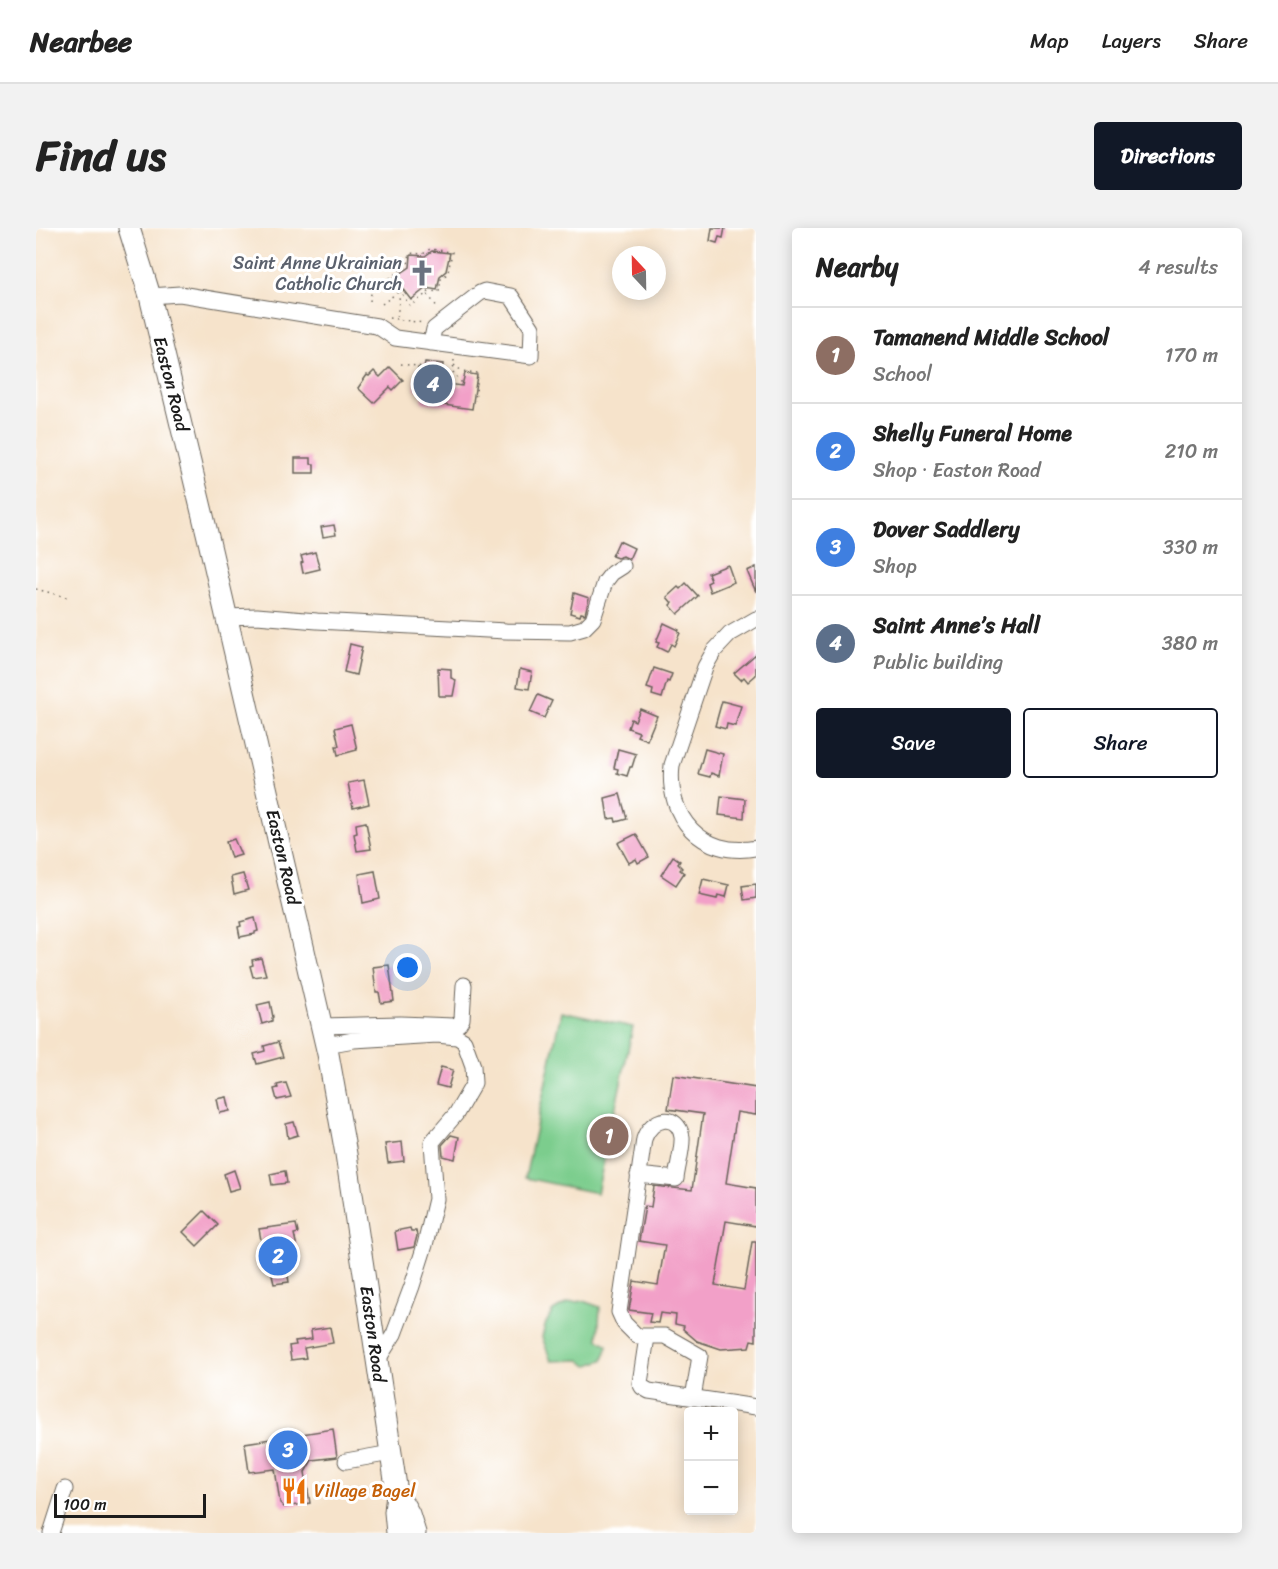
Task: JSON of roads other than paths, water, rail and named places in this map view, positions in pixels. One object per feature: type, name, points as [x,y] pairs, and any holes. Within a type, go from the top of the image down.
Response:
[{"type":"highway","name":"Easton Road","points":[[129,228],[150,296],[324,1035],[346,1154],[397,1493],[394,1512],[398,1533]]},
{"type":"highway","name":"Easton Road","points":[[397,1493],[409,1514],[415,1533]]},
{"type":"street","points":[[150,296],[180,294],[377,326],[395,338],[431,343],[531,356],[533,333],[511,296],[486,291],[480,293],[434,329],[431,343]]},
{"type":"street","points":[[226,617],[257,616],[506,632],[570,632],[584,628],[593,619],[605,582],[612,573],[623,566]]},
{"type":"street","points":[[756,619],[741,626],[721,642],[705,667],[672,765],[671,780],[675,805],[691,830],[703,840],[726,849],[756,848]]},
{"type":"street","points":[[324,1035],[390,1024],[454,1026],[462,1019],[464,985]]},
{"type":"street","points":[[324,1035],[354,1040],[437,1035],[457,1037],[464,1041],[473,1066],[474,1083],[456,1114],[432,1142],[436,1199],[425,1245],[394,1334],[377,1361]]},
{"type":"street","points":[[638,1175],[619,1312],[624,1323],[637,1336],[665,1336],[700,1356],[693,1398]]},
{"type":"street","points":[[647,1337],[640,1383],[642,1387],[649,1391],[693,1398],[756,1403]]},
{"type":"street","points":[[345,1461],[391,1453]]},
{"type":"street","points":[[51,1533],[65,1489]]},
{"type":"place","name":"Saint Anne Ukrainian Catholic Church","points":[[422,273]]},
{"type":"place","name":"Saint Anne’s Hall","points":[[433,384]]},
{"type":"place","name":"Tamanend Middle School","points":[[609,1136]]},
{"type":"place","name":"Shelly Funeral Home","points":[[278,1256]]},
{"type":"place","name":"Dover Saddlery","points":[[288,1450]]},
{"type":"place","name":"Village Bagel","points":[[294,1491]]}]
